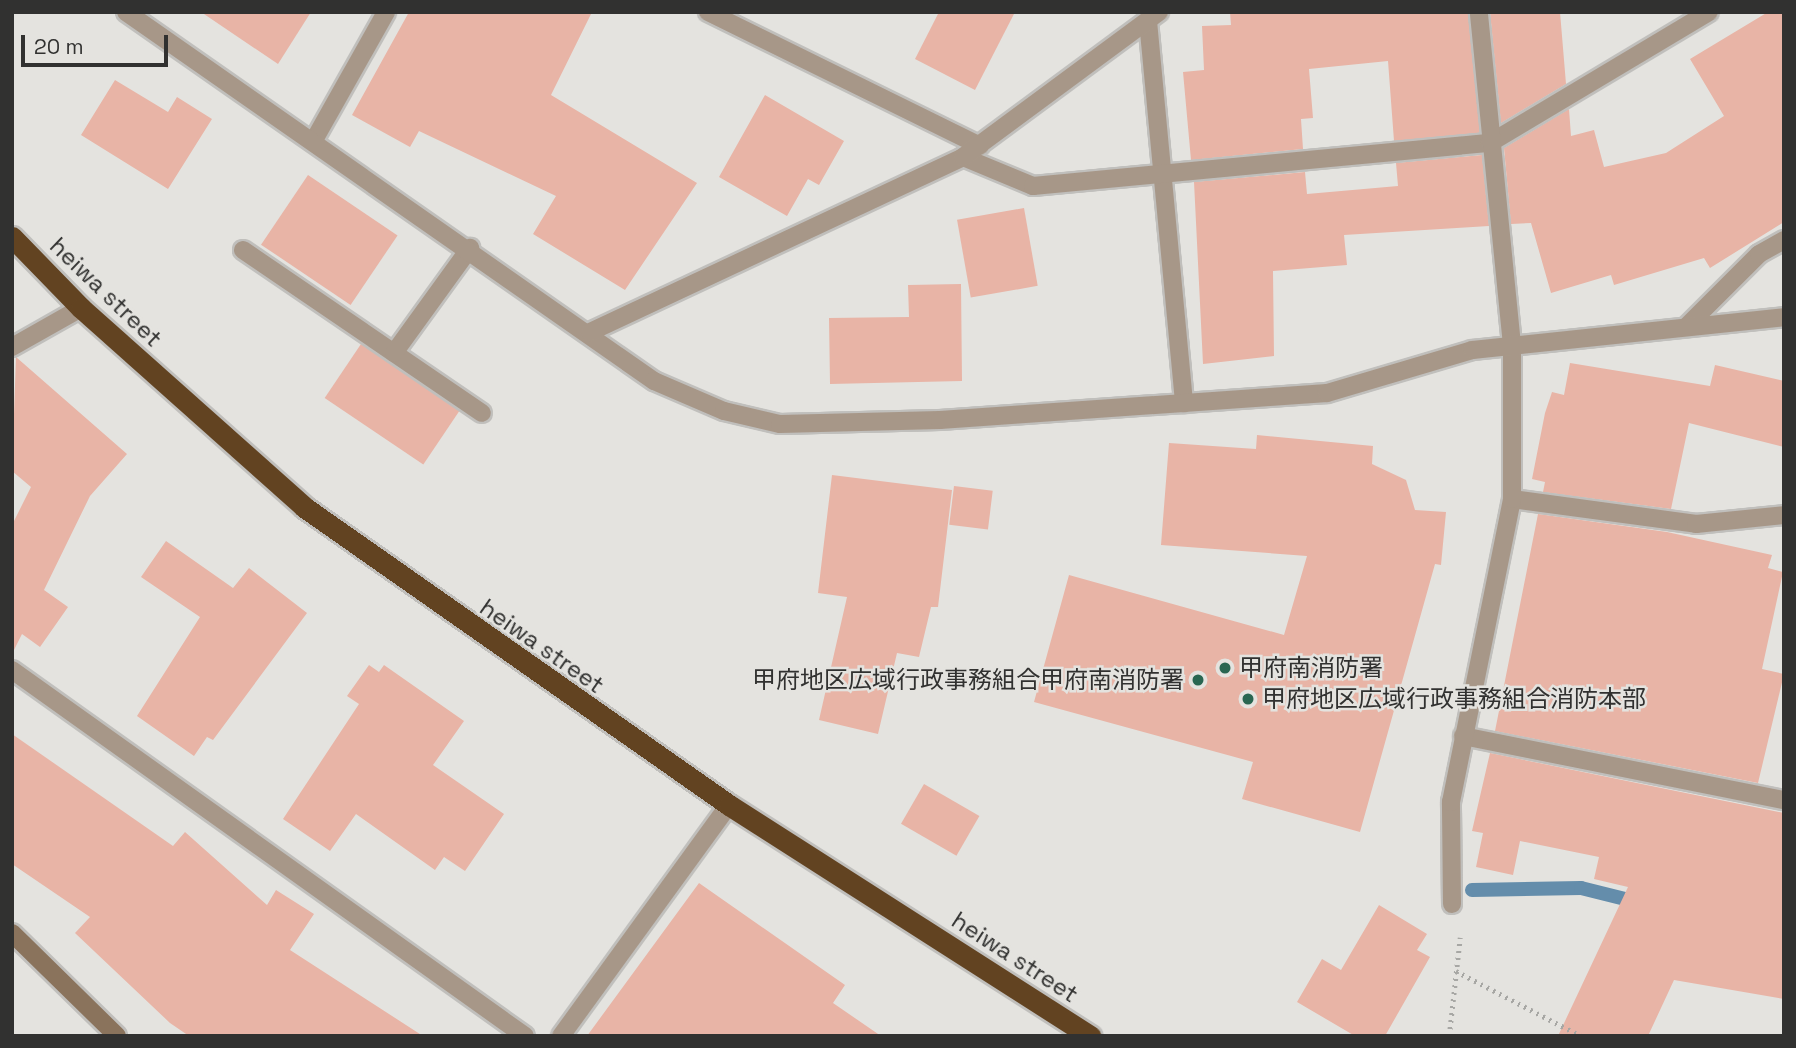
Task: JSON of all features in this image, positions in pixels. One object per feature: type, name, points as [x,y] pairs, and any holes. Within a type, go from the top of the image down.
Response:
[{"type":"highway","name":"heiwa street","points":[[12,237],[80,308],[304,507],[729,805],[1090,1036]]},
{"type":"street","points":[[126,12],[470,248],[590,332],[654,381],[724,411],[780,424],[1327,393],[1472,350],[1688,325],[1784,317]]},
{"type":"street","points":[[314,141],[386,12]]},
{"type":"street","points":[[708,12],[980,146]]},
{"type":"street","points":[[1452,904],[1451,802],[1512,499],[1512,345],[1479,12]]},
{"type":"street","points":[[963,157],[1034,186],[1490,143],[1709,12]]},
{"type":"street","points":[[590,332],[963,157],[1153,17]]},
{"type":"street","points":[[1153,17],[1184,403]]},
{"type":"street","points":[[1688,325],[1759,254],[1784,240]]},
{"type":"street","points":[[394,353],[470,248]]},
{"type":"street","points":[[243,250],[482,413]]},
{"type":"street","points":[[12,347],[80,308]]},
{"type":"street","points":[[1512,499],[1696,524],[1784,515]]},
{"type":"street","points":[[12,670],[525,1036]]},
{"type":"street","points":[[1464,736],[1784,800]]},
{"type":"street","points":[[561,1036],[729,805]]},
{"type":"street","points":[[12,933],[117,1036]]},
{"type":"path","points":[[1449,1036],[1461,929],[1452,904]]},
{"type":"path","points":[[1456,971],[1581,1036]]},
{"type":"building","points":[[201,12],[311,12],[278,64]]},
{"type":"building","points":[[409,12],[592,12],[551,95],[697,183],[625,290],[533,234],[556,196],[419,131],[410,147],[352,115]]},
{"type":"building","points":[[939,12],[1015,12],[975,90],[915,59]]},
{"type":"building","points":[[1230,12],[1468,12],[1480,133],[1394,141],[1388,61],[1309,69],[1313,118],[1301,119],[1303,149],[1191,160],[1183,72],[1204,70],[1202,26],[1231,25]]},
{"type":"building","points":[[1490,12],[1560,12],[1566,84],[1501,123]]},
{"type":"building","points":[[1768,12],[1784,12],[1784,222],[1710,268],[1704,258],[1614,285],[1611,275],[1551,293],[1531,223],[1511,224],[1504,148],[1569,109],[1571,136],[1594,130],[1604,167],[1666,153],[1724,116],[1690,59]]},
{"type":"building","points":[[115,80],[168,112],[177,97],[212,119],[168,189],[81,135]]},
{"type":"building","points":[[765,95],[844,141],[819,185],[808,179],[787,216],[719,177]]},
{"type":"building","points":[[1482,155],[1489,226],[1344,235],[1347,265],[1273,271],[1274,356],[1203,364],[1194,182],[1305,172],[1307,194],[1398,186],[1396,163]]},
{"type":"building","points":[[308,175],[398,235],[351,305],[261,245]]},
{"type":"building","points":[[1024,208],[1038,286],[971,298],[957,220]]},
{"type":"building","points":[[961,284],[962,381],[830,384],[829,318],[909,317],[908,285]]},
{"type":"building","points":[[361,344],[460,411],[423,464],[325,398]]},
{"type":"building","points":[[16,357],[127,454],[90,496],[44,590],[68,607],[40,647],[22,634],[12,654],[12,525],[31,487],[12,471]]},
{"type":"building","points":[[1570,363],[1710,386],[1715,365],[1784,381],[1784,447],[1689,423],[1671,509],[1543,492],[1545,482],[1532,479],[1545,413],[1552,392],[1564,395]]},
{"type":"building","name":"甲府南消防署","points":[[1257,435],[1373,446],[1372,464],[1406,480],[1415,510],[1446,512],[1441,565],[1435,564],[1360,832],[1242,799],[1253,762],[1034,702],[1069,575],[1284,635],[1307,556],[1161,545],[1169,443],[1256,449]]},
{"type":"building","points":[[832,475],[952,490],[938,607],[931,607],[919,657],[897,653],[878,734],[819,720],[847,597],[818,593]]},
{"type":"building","points":[[954,486],[993,491],[988,529],[949,525]]},
{"type":"building","points":[[1538,514],[1667,532],[1772,555],[1768,568],[1783,572],[1762,669],[1784,674],[1758,783],[1495,731]]},
{"type":"building","points":[[166,541],[233,588],[249,568],[307,613],[213,740],[207,737],[194,756],[137,716],[200,617],[141,577]]},
{"type":"building","points":[[369,665],[379,672],[384,665],[464,721],[433,765],[504,814],[465,871],[444,857],[435,870],[356,814],[330,851],[283,819],[359,704],[347,696]]},
{"type":"building","points":[[12,734],[173,846],[185,832],[267,905],[276,890],[314,914],[290,950],[423,1036],[189,1036],[170,1023],[75,933],[90,917],[12,864]]},
{"type":"building","points":[[1490,753],[1784,813],[1784,999],[1674,980],[1648,1036],[1558,1036],[1628,887],[1594,879],[1599,857],[1520,841],[1513,875],[1476,867],[1483,833],[1472,831]]},
{"type":"building","points":[[924,784],[979,816],[956,856],[901,824]]},
{"type":"building","points":[[699,883],[845,985],[833,1003],[881,1036],[587,1036]]},
{"type":"building","points":[[1379,905],[1427,934],[1417,950],[1430,957],[1385,1036],[1355,1036],[1297,1002],[1322,959],[1341,970]]},
{"type":"waterway","points":[[1472,890],[1581,888],[1641,903]]},
{"type":"place","name":"甲府南消防署","points":[[1225,668]]},
{"type":"place","name":"甲府地区広域行政事務組合甲府南消防署","points":[[1198,680]]},
{"type":"place","name":"甲府地区広域行政事務組合消防本部","points":[[1248,699]]}]
